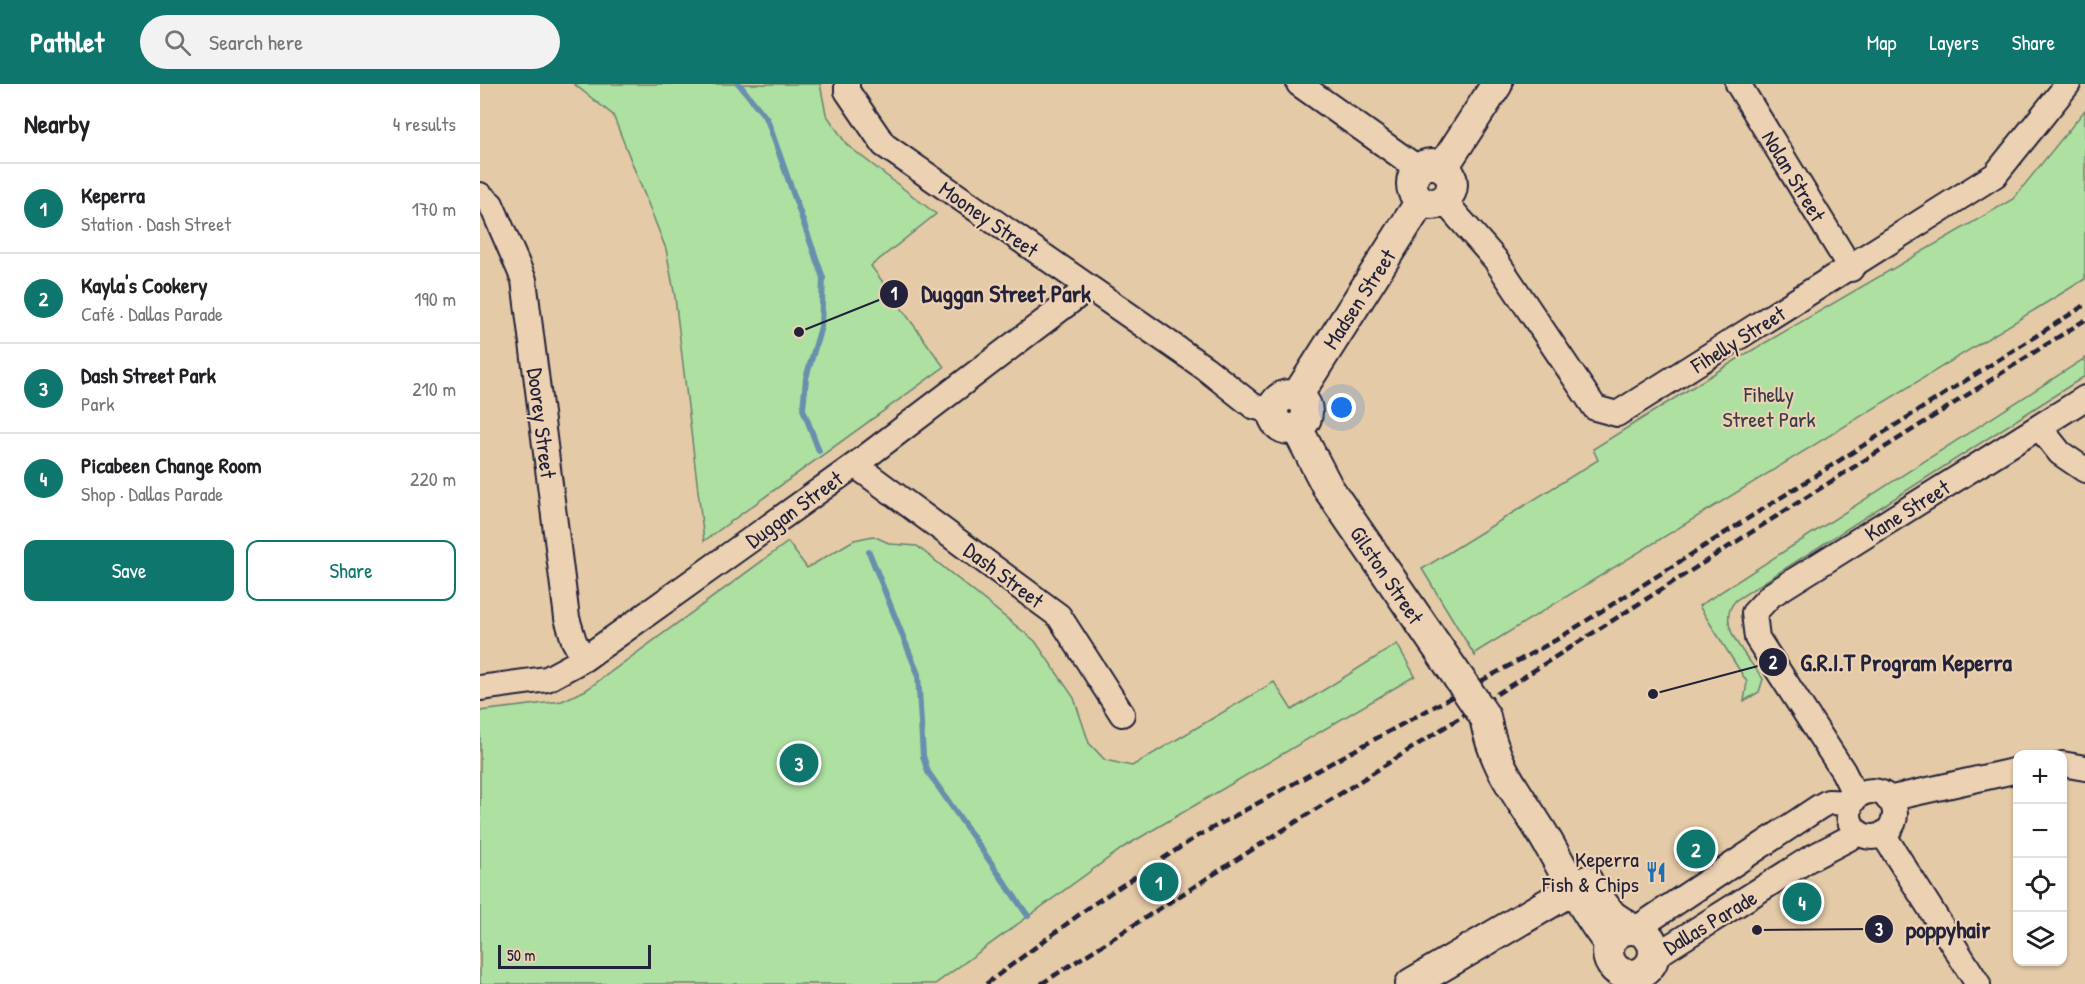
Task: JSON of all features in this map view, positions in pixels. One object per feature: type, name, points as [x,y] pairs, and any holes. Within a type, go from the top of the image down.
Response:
[{"type":"street","name":"Mooney Street","points":[[848,84],[848,91],[858,109],[884,145],[1205,368],[1253,406],[1289,412]]},
{"type":"street","points":[[1299,84],[1431,168],[1497,84]]},
{"type":"street","name":"Nolan Street","points":[[1738,84],[1851,269]]},
{"type":"street","name":"Fihelly Street","points":[[1432,201],[1495,259],[1595,408],[1617,414],[1851,269],[1995,175],[2068,84]]},
{"type":"street","name":"Madsen Street","points":[[1289,412],[1432,201],[1453,186],[1450,173],[1431,168]]},
{"type":"street","name":"Doorey Street","points":[[480,195],[491,204],[524,280],[567,618],[574,641],[584,659]]},
{"type":"street","name":"Duggan Street","points":[[480,688],[547,679],[584,659],[855,465],[1088,288]]},
{"type":"street","name":"Kane Street","points":[[1854,800],[1843,771],[1757,638],[1754,613],[1771,595],[2085,398]]},
{"type":"street","name":"Gilston Street","points":[[1289,412],[1328,488],[1485,717],[1501,770],[1580,885],[1625,933]]},
{"type":"street","points":[[2040,428],[2060,453],[2085,470]]},
{"type":"street","name":"Dash Street","points":[[855,465],[1059,616],[1122,714]]},
{"type":"street","points":[[2067,765],[2085,768]]},
{"type":"street","points":[[1888,798],[2013,771]]},
{"type":"street","points":[[1869,791],[1883,794],[1888,798],[1894,818],[1883,834],[1871,837],[1858,833],[1849,816],[1854,800],[1869,791]]},
{"type":"street","name":"Dallas Parade","points":[[1625,933],[1828,802],[1854,800]]},
{"type":"street","name":"Dallas Parade","points":[[1646,971],[1809,860],[1858,833]]},
{"type":"street","points":[[1883,834],[1978,984]]},
{"type":"street","points":[[1411,984],[1580,885]]},
{"type":"street","points":[[1643,931],[1653,941],[1646,971],[1624,974],[1612,965],[1609,958],[1625,933],[1643,931]]},
{"type":"green space","points":[[574,84],[820,84],[826,114],[847,145],[936,214],[871,266],[944,367],[704,541],[675,297],[666,249],[613,115]]},
{"type":"green space","name":"Fihelly Street Park","points":[[2085,110],[2085,279],[1476,652],[1475,656],[1422,569],[1598,460],[1593,449],[1744,355],[2013,199]]},
{"type":"green space","points":[[2085,358],[2085,376],[1736,600],[1730,609],[1731,630],[1742,651],[1763,679],[1759,692],[1744,701],[1747,682],[1699,606]]},
{"type":"green space","points":[[873,536],[891,544],[917,546],[1035,641],[1074,698],[1089,743],[1105,760],[1132,766],[1274,682],[1292,710],[1397,644],[1415,676],[1124,847],[935,984],[480,984],[480,711],[562,701],[586,690],[788,542],[807,568],[854,540]]},
{"type":"waterway","points":[[739,84],[767,119],[823,278],[821,327],[806,378],[803,409],[819,451]]},
{"type":"waterway","points":[[869,552],[918,674],[923,756],[928,772],[1028,916]]},
{"type":"railway","points":[[986,984],[1092,905],[1196,837],[1556,640],[2085,305]]},
{"type":"railway","points":[[1041,984],[2085,320]]},
{"type":"place","name":"Duggan Street Park","points":[[799,332]]},
{"type":"place","name":"G.R.I.T Program Keperra","points":[[1653,694]]},
{"type":"place","name":"Dash Street Park","points":[[799,763]]},
{"type":"place","name":"Kayla's Cookery","points":[[1696,849]]},
{"type":"place","name":"Keperra Fish & Chips","points":[[1656,872]]},
{"type":"place","name":"Keperra","points":[[1159,882]]},
{"type":"place","name":"Picabeen Change Room","points":[[1802,902]]},
{"type":"place","name":"poppyhair","points":[[1757,930]]}]
